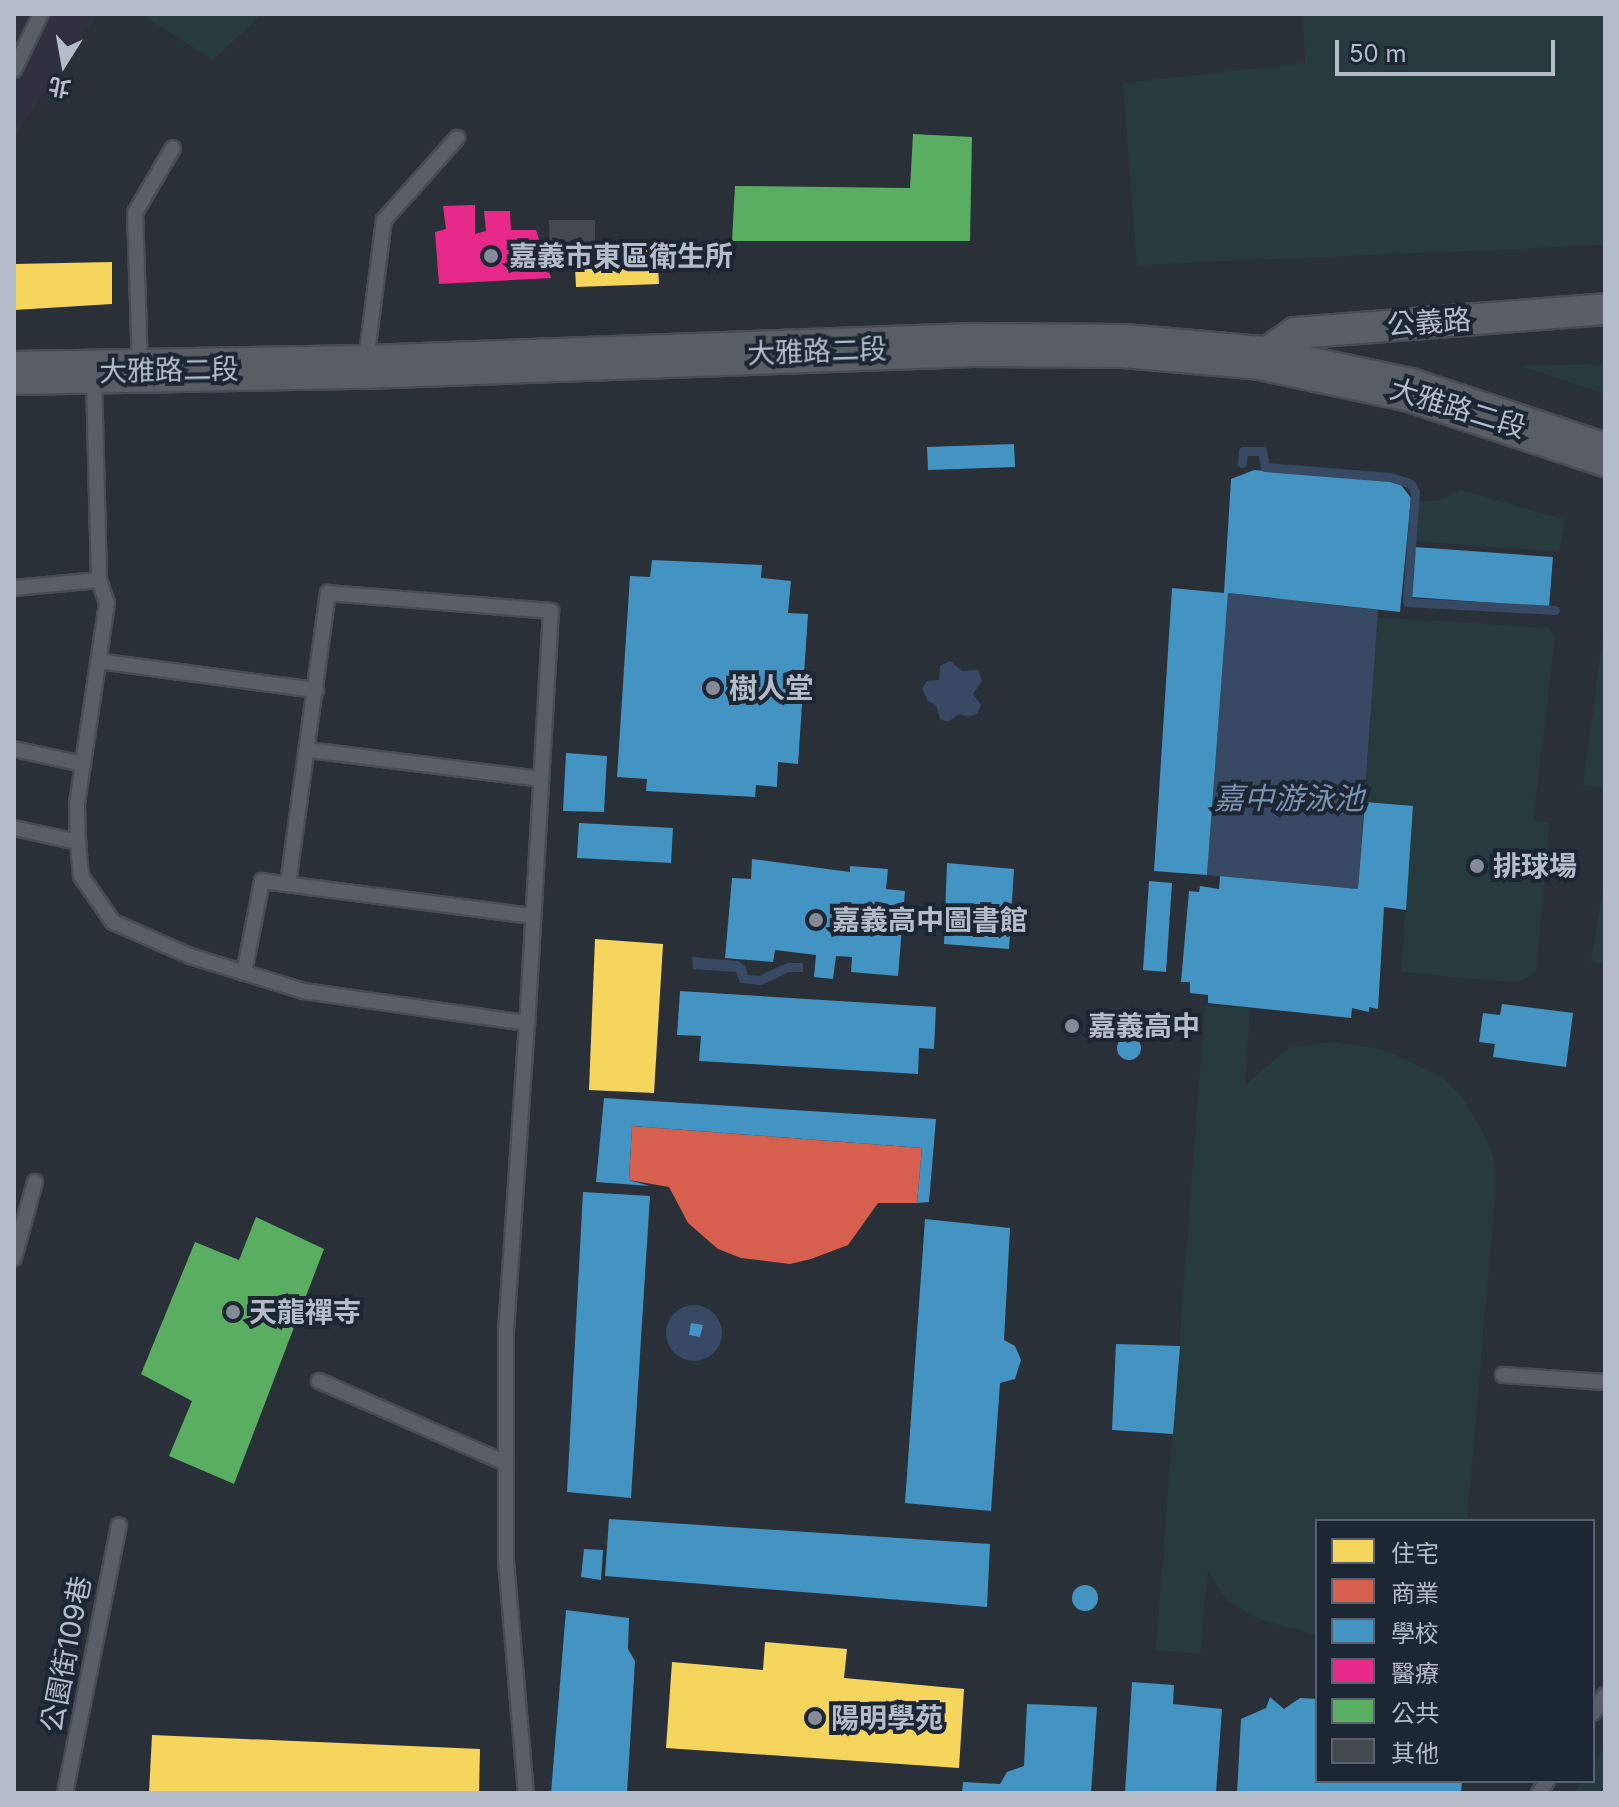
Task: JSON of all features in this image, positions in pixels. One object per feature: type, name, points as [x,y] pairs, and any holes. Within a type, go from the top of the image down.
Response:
[{"type":"main road","name":"大雅路二段","points":[[14,373],[365,367],[973,345],[1124,346],[1260,358],[1410,390],[1605,455]]},
{"type":"street","name":"公義路","points":[[1260,358],[1295,333],[1605,309]]},
{"type":"lane","points":[[14,70],[41,14]]},
{"type":"lane","points":[[365,367],[384,220],[457,138]]},
{"type":"lane","points":[[140,370],[135,213],[173,148]]},
{"type":"lane","points":[[94,371],[99,580],[107,603],[77,803],[81,876],[113,922],[190,956],[304,991],[527,1023]]},
{"type":"lane","points":[[14,588],[99,580]]},
{"type":"lane","points":[[288,884],[328,593],[551,611],[506,1330],[506,1561],[526,1793]]},
{"type":"lane","points":[[98,661],[316,690]]},
{"type":"lane","points":[[14,749],[83,764]]},
{"type":"lane","points":[[308,750],[541,779]]},
{"type":"lane","points":[[14,828],[78,842]]},
{"type":"lane","points":[[244,973],[262,881],[533,916]]},
{"type":"lane","points":[[14,1258],[18,1228],[35,1182]]},
{"type":"lane","points":[[1503,1375],[1605,1382]]},
{"type":"lane","points":[[319,1381],[506,1463]]},
{"type":"lane","name":"公園街109巷","points":[[65,1793],[119,1525]]},
{"type":"shaded area","points":[[14,14],[98,14],[14,137]]},
{"type":"green space","points":[[149,14],[262,14],[213,60],[147,18]]},
{"type":"green space","points":[[1303,14],[1605,14],[1605,245],[1137,265],[1123,83],[1305,63]]},
{"type":"green space","points":[[1605,364],[1605,394],[1521,366]]},
{"type":"green space","points":[[1461,490],[1565,520],[1559,552],[1412,541],[1415,501],[1437,501]]},
{"type":"green space","points":[[1377,617],[1549,628],[1555,638],[1533,820],[1550,823],[1536,972],[1517,983],[1401,972],[1413,807],[1365,802]]},
{"type":"green space","points":[[1605,621],[1605,788],[1583,785]]},
{"type":"green space","points":[[1605,877],[1605,964],[1591,961]]},
{"type":"green space","points":[[1205,1005],[1250,1008],[1245,1085],[1289,1048],[1329,1042],[1382,1049],[1442,1077],[1462,1097],[1493,1155],[1496,1184],[1467,1519],[1315,1519],[1315,1634],[1259,1619],[1227,1600],[1208,1571],[1200,1654],[1156,1650]]},
{"type":"green space","points":[[1605,1746],[1605,1793],[1574,1793],[1581,1783],[1595,1783],[1595,1761]]},
{"type":"water","name":"嘉中游泳池","points":[[1228,593],[1378,610],[1358,889],[1207,875]]},
{"type":"water","points":[[950,661],[962,671],[978,670],[982,681],[973,694],[981,705],[977,714],[968,717],[959,714],[948,722],[940,719],[936,705],[928,701],[922,689],[927,681],[939,680],[940,666]]},
{"type":"water","points":[[692,957],[738,961],[745,966],[748,975],[759,976],[787,963],[803,963],[803,972],[789,972],[762,985],[740,983],[736,972],[693,969]]},
{"type":"water","points":[[694,1305],[714,1313],[722,1333],[714,1353],[694,1361],[674,1353],[666,1333],[674,1313]]},
{"type":"building: 住宅","points":[[657,249],[659,284],[576,287],[575,269],[600,269],[600,250]]},
{"type":"building: 住宅","points":[[112,262],[112,304],[14,310],[14,264]]},
{"type":"building: 住宅","points":[[595,939],[663,944],[654,1093],[589,1090]]},
{"type":"building: 住宅","name":"陽明學苑","points":[[765,1642],[847,1649],[844,1678],[964,1689],[959,1768],[666,1748],[672,1662],[763,1670]]},
{"type":"building: 住宅","points":[[152,1735],[480,1749],[479,1793],[149,1793]]},
{"type":"building: 商業","points":[[632,1126],[922,1148],[917,1203],[878,1203],[848,1245],[811,1259],[790,1264],[741,1258],[718,1249],[688,1223],[669,1187],[629,1180]]},
{"type":"building: 學校","points":[[1014,444],[1015,467],[928,470],[927,447]]},
{"type":"building: 學校","points":[[1254,470],[1398,481],[1411,498],[1400,612],[1228,593],[1207,875],[1154,871],[1172,588],[1224,593],[1231,479]]},
{"type":"building: 學校","points":[[1415,547],[1553,557],[1549,607],[1412,597]]},
{"type":"building: 學校","name":"樹人堂","points":[[652,560],[762,565],[761,578],[791,581],[788,613],[808,614],[798,764],[778,762],[777,787],[756,785],[755,797],[646,791],[647,779],[617,777],[630,576],[650,577]]},
{"type":"building: 學校","points":[[566,753],[607,756],[604,812],[563,811]]},
{"type":"building: 學校","points":[[1365,802],[1413,806],[1406,910],[1384,907],[1378,1009],[1369,1007],[1369,1012],[1352,1008],[1351,1018],[1208,1003],[1208,995],[1190,993],[1190,982],[1181,982],[1189,891],[1199,892],[1200,886],[1219,889],[1220,876],[1358,889]]},
{"type":"building: 學校","points":[[579,823],[673,828],[671,863],[577,858]]},
{"type":"building: 學校","name":"嘉義高中圖書館","points":[[752,859],[850,872],[850,866],[888,869],[886,889],[905,891],[898,976],[851,972],[852,957],[836,956],[833,979],[814,977],[816,955],[775,950],[773,962],[725,958],[732,878],[751,879]]},
{"type":"building: 學校","points":[[947,863],[1014,869],[1009,949],[944,944]]},
{"type":"building: 學校","points":[[1149,881],[1172,883],[1166,972],[1143,970]]},
{"type":"building: 學校","points":[[680,991],[936,1007],[934,1049],[919,1048],[918,1074],[699,1061],[701,1036],[677,1035]]},
{"type":"building: 學校","points":[[1502,1004],[1573,1013],[1566,1067],[1493,1057],[1495,1044],[1479,1042],[1483,1013],[1500,1015]]},
{"type":"building: 學校","points":[[1129,1036],[1137,1040],[1141,1048],[1137,1056],[1129,1060],[1121,1056],[1117,1048],[1121,1040]]},
{"type":"building: 學校","points":[[604,1098],[936,1119],[929,1202],[917,1203],[922,1148],[632,1126],[629,1180],[650,1186],[596,1182]]},
{"type":"building: 學校","points":[[583,1192],[650,1196],[631,1498],[567,1492]]},
{"type":"building: 學校","points":[[925,1219],[1010,1228],[1004,1340],[1015,1346],[1021,1360],[1015,1379],[1000,1383],[991,1511],[905,1503]]},
{"type":"building: 學校","points":[[691,1323],[703,1325],[700,1337],[689,1335]]},
{"type":"building: 學校","points":[[1116,1344],[1180,1346],[1173,1434],[1112,1430]]},
{"type":"building: 學校","points":[[609,1519],[990,1544],[987,1607],[605,1576]]},
{"type":"building: 學校","points":[[584,1549],[603,1550],[601,1580],[581,1577]]},
{"type":"building: 學校","points":[[1085,1585],[1094,1589],[1098,1598],[1094,1607],[1085,1611],[1076,1607],[1072,1598],[1076,1589]]},
{"type":"building: 學校","points":[[566,1610],[629,1618],[628,1649],[635,1661],[627,1793],[551,1793]]},
{"type":"building: 學校","points":[[1132,1682],[1174,1685],[1173,1704],[1222,1709],[1216,1793],[1125,1793]]},
{"type":"building: 學校","points":[[1270,1697],[1284,1709],[1300,1698],[1315,1699],[1315,1783],[1462,1783],[1461,1793],[1237,1793],[1241,1719],[1266,1708]]},
{"type":"building: 學校","points":[[1027,1704],[1097,1707],[1091,1793],[962,1793],[963,1782],[1000,1784],[1007,1772],[1024,1766]]},
{"type":"building: 醫療","name":"嘉義市東區衛生所","points":[[475,205],[475,234],[486,231],[484,211],[510,211],[511,230],[536,230],[551,278],[439,284],[435,232],[446,229],[443,206]]},
{"type":"building: 公共","points":[[913,134],[972,137],[970,241],[732,241],[735,186],[910,188]]},
{"type":"building: 公共","name":"天龍禪寺","points":[[256,1217],[324,1249],[234,1484],[169,1456],[192,1401],[141,1374],[195,1242],[239,1260]]},
{"type":"building: 其他","points":[[549,220],[595,220],[595,264],[550,265]]},
{"type":"waterway","points":[[1242,463],[1243,451],[1262,451],[1265,467],[1390,477],[1411,484],[1415,492],[1407,602],[1555,610]]},
{"type":"place","name":"嘉義市東區衛生所","points":[[491,256]]},
{"type":"place","name":"樹人堂","points":[[713,688]]},
{"type":"place","name":"排球場","points":[[1477,866]]},
{"type":"place","name":"嘉義高中圖書館","points":[[816,920]]},
{"type":"place","name":"嘉義高中","points":[[1072,1026]]},
{"type":"place","name":"天龍禪寺","points":[[233,1312]]},
{"type":"place","name":"陽明學苑","points":[[815,1718]]}]
